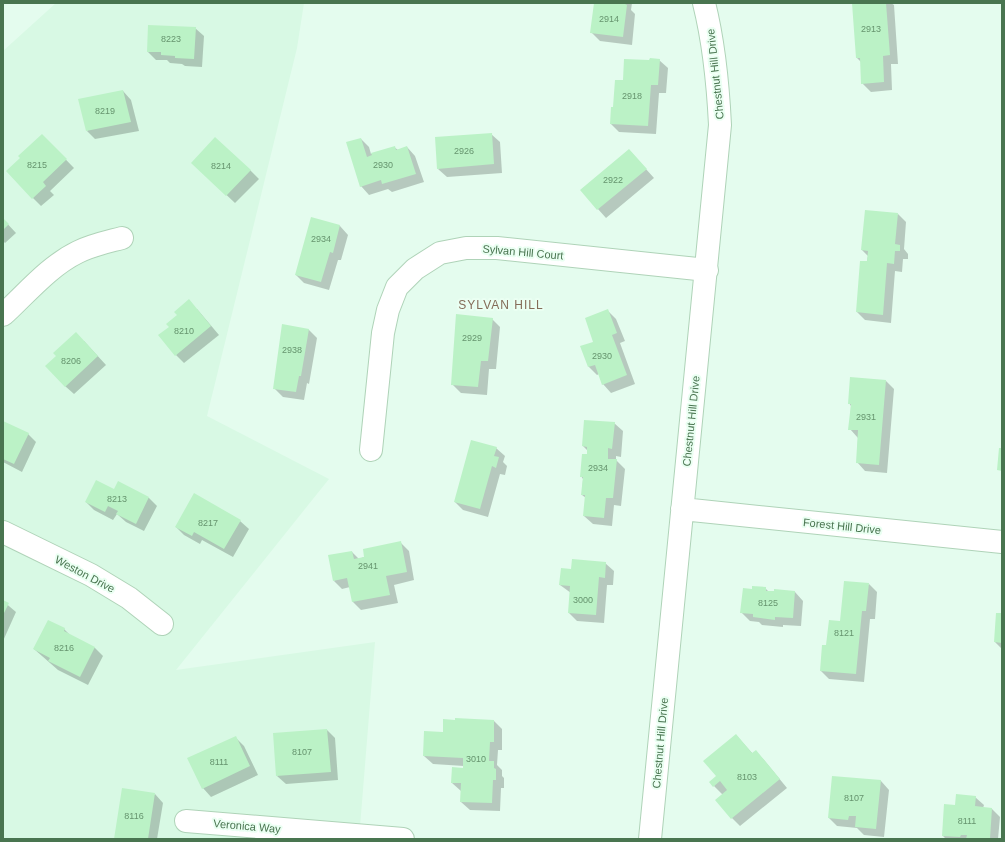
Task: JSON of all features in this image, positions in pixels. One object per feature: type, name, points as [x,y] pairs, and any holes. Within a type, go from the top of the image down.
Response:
[{"type":"street","name":"Chestnut Hill Drive","points":[[650,839],[707,270],[720,125],[718,80],[710,26],[704,3]]},
{"type":"street","points":[[3,315],[60,262],[78,252],[122,238]]},
{"type":"street","name":"Sylvan Hill Court","points":[[371,450],[383,333],[388,310],[397,287],[416,269],[440,253],[466,248],[497,248],[707,270]]},
{"type":"street","name":"Forest Hill Drive","points":[[682,509],[1002,542]]},
{"type":"street","name":"Weston Drive","points":[[3,532],[92,575],[129,598],[162,624]]},
{"type":"street","name":"Veronica Way","points":[[186,821],[403,839]]},
{"type":"shaded area","points":[[56,3],[304,3],[297,48],[207,416],[329,479],[176,670],[375,642],[359,839],[3,839],[3,51]]},
{"type":"building","points":[[594,3],[623,3],[627,5],[623,37],[590,33]]},
{"type":"building","points":[[852,3],[886,3],[890,55],[883,56],[884,82],[861,84],[860,58],[856,58]]},
{"type":"building","points":[[148,25],[196,27],[194,59],[175,58],[175,56],[161,55],[161,52],[147,52]]},
{"type":"building","points":[[650,58],[660,59],[658,85],[651,85],[648,126],[610,124],[615,80],[623,80],[624,59],[649,60]]},
{"type":"building","points":[[123,90],[131,122],[86,131],[78,99]]},
{"type":"building","points":[[492,133],[494,164],[437,169],[435,137]]},
{"type":"building","points":[[42,134],[67,159],[43,182],[46,186],[32,199],[6,171],[20,158],[18,156]]},
{"type":"building","points":[[215,137],[251,170],[226,196],[191,163]]},
{"type":"building","points":[[361,138],[367,157],[372,155],[371,153],[395,146],[396,150],[407,146],[416,174],[382,184],[381,180],[360,187],[346,142]]},
{"type":"building","points":[[629,149],[647,169],[597,210],[580,190]]},
{"type":"building","points":[[865,210],[898,213],[895,244],[900,245],[900,251],[895,251],[894,264],[887,263],[883,315],[856,312],[860,261],[867,261],[868,251],[861,250]]},
{"type":"building","points":[[311,217],[340,225],[333,253],[330,252],[321,282],[295,275]]},
{"type":"building","points":[[3,218],[9,224],[3,230]]},
{"type":"building","points":[[189,299],[211,326],[175,356],[158,335],[169,327],[166,324],[177,315],[174,312]]},
{"type":"building","points":[[608,309],[617,333],[612,335],[627,375],[602,385],[595,365],[588,367],[580,346],[593,342],[585,318]]},
{"type":"building","points":[[456,314],[493,318],[488,361],[481,361],[478,387],[451,385]]},
{"type":"building","points":[[282,324],[309,329],[301,376],[299,376],[296,392],[273,389]]},
{"type":"building","points":[[76,332],[98,356],[65,387],[45,366],[56,356],[53,353]]},
{"type":"building","points":[[850,377],[886,380],[879,465],[856,463],[858,430],[848,430],[851,404],[848,404]]},
{"type":"building","points":[[584,420],[615,422],[612,449],[608,448],[608,459],[617,459],[613,498],[606,498],[604,518],[583,516],[585,495],[581,495],[583,477],[580,477],[582,454],[587,454],[587,447],[582,446]]},
{"type":"building","points":[[3,421],[29,433],[14,464],[3,459]]},
{"type":"building","points":[[471,440],[497,447],[494,456],[499,457],[496,468],[492,466],[480,509],[454,502]]},
{"type":"building","points":[[999,448],[1002,448],[1002,471],[997,470]]},
{"type":"building","points":[[96,480],[114,489],[118,481],[149,497],[136,524],[116,514],[118,511],[108,506],[105,512],[85,502]]},
{"type":"building","points":[[194,493],[241,520],[224,549],[194,532],[192,536],[175,527]]},
{"type":"building","points":[[401,541],[407,572],[386,576],[390,595],[352,602],[347,578],[333,581],[328,555],[352,551],[354,559],[364,557],[363,549]]},
{"type":"building","points":[[572,559],[606,562],[605,578],[599,577],[596,615],[568,613],[570,586],[559,585],[561,568],[571,569]]},
{"type":"building","points":[[844,581],[869,583],[866,611],[862,611],[856,674],[820,671],[822,645],[826,645],[829,620],[840,621]]},
{"type":"building","points":[[752,586],[766,587],[766,591],[774,591],[774,589],[795,591],[793,618],[775,617],[775,620],[753,617],[753,614],[740,613],[743,588],[752,589]]},
{"type":"building","points":[[3,600],[9,603],[3,615]]},
{"type":"building","points":[[996,613],[1002,613],[1002,643],[994,642]]},
{"type":"building","points":[[48,620],[65,628],[64,631],[95,647],[80,677],[48,661],[50,658],[33,649]]},
{"type":"building","points":[[455,718],[494,720],[494,742],[490,742],[489,761],[494,761],[494,768],[496,769],[496,780],[493,780],[492,803],[460,802],[461,783],[451,783],[452,767],[463,768],[463,758],[423,756],[424,731],[443,732],[443,719],[455,720]]},
{"type":"building","points":[[327,729],[331,772],[276,776],[273,733]]},
{"type":"building","points":[[736,734],[752,753],[756,750],[780,779],[731,819],[715,800],[727,790],[720,781],[713,787],[709,782],[716,776],[703,761]]},
{"type":"building","points":[[236,736],[250,766],[202,789],[187,758]]},
{"type":"building","points":[[832,776],[881,780],[876,829],[855,827],[856,816],[849,816],[848,820],[828,818]]},
{"type":"building","points":[[122,788],[155,793],[148,839],[114,839]]},
{"type":"building","points":[[956,794],[976,796],[975,806],[992,808],[990,839],[966,839],[967,835],[961,835],[960,837],[942,836],[944,804],[955,805]]},
{"type":"district","name":"SYLVAN HILL","points":[[501,305]]}]
